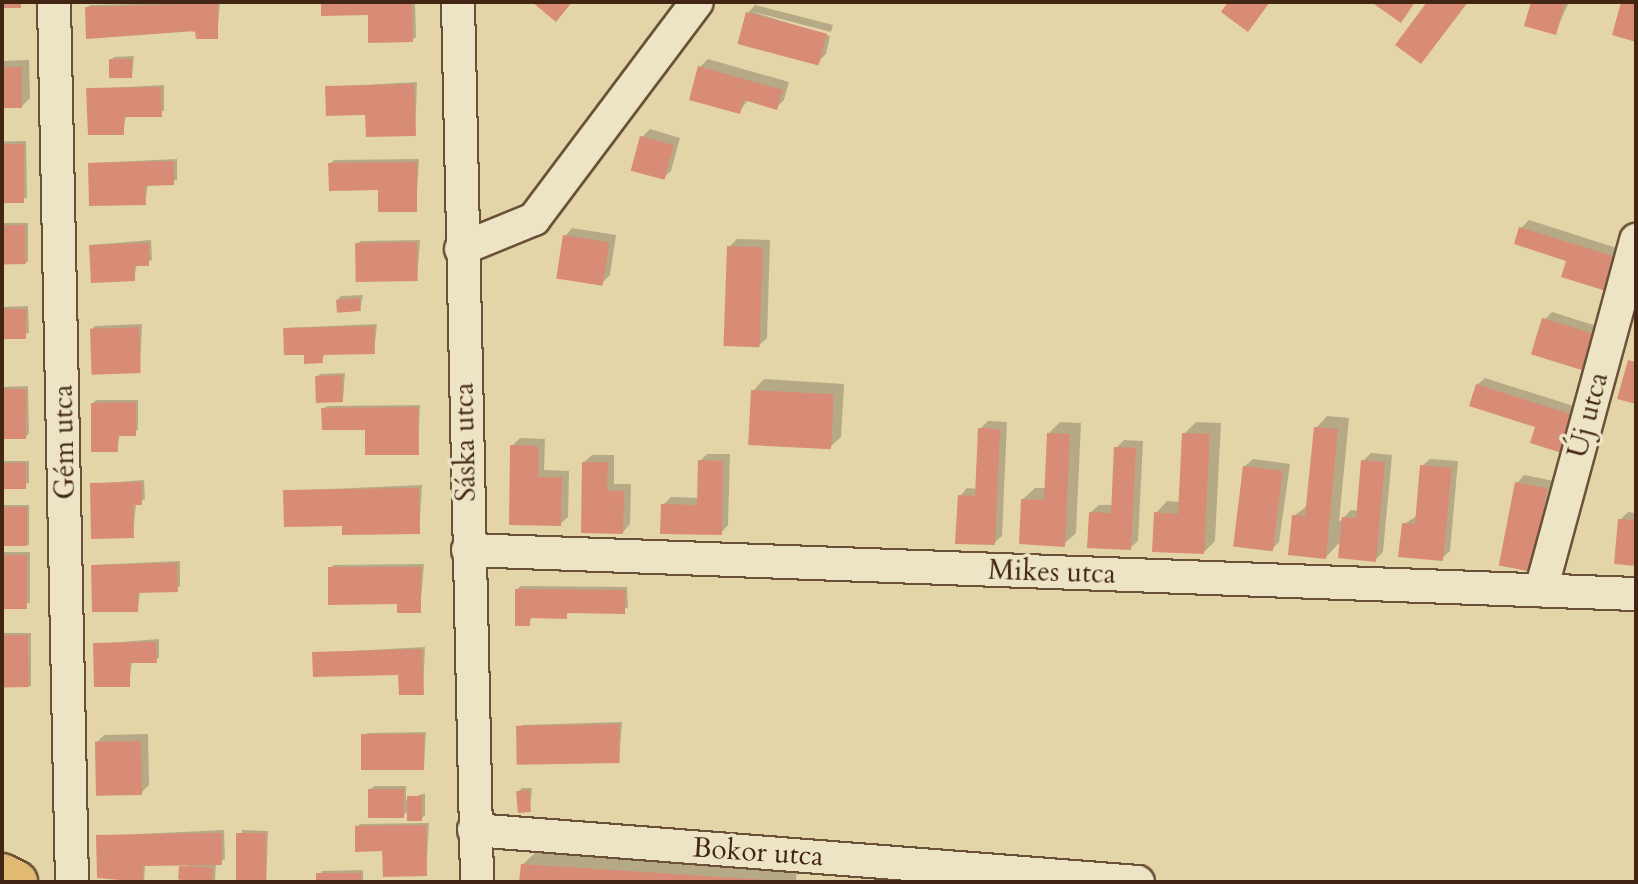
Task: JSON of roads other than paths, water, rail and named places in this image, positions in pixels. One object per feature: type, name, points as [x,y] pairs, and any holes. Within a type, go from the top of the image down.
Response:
[{"type":"main road","points":[[2,875],[16,882]]},
{"type":"street","name":"Gém utca","points":[[54,2],[72,882]]},
{"type":"street","name":"Sáska utca","points":[[458,2],[477,882]]},
{"type":"street","points":[[461,249],[534,219],[697,2]]},
{"type":"street","name":"Új utca","points":[[1541,590],[1636,240]]},
{"type":"street","name":"Mikes utca","points":[[468,550],[1636,594]]},
{"type":"street","name":"Bokor utca","points":[[474,830],[1138,882]]}]
